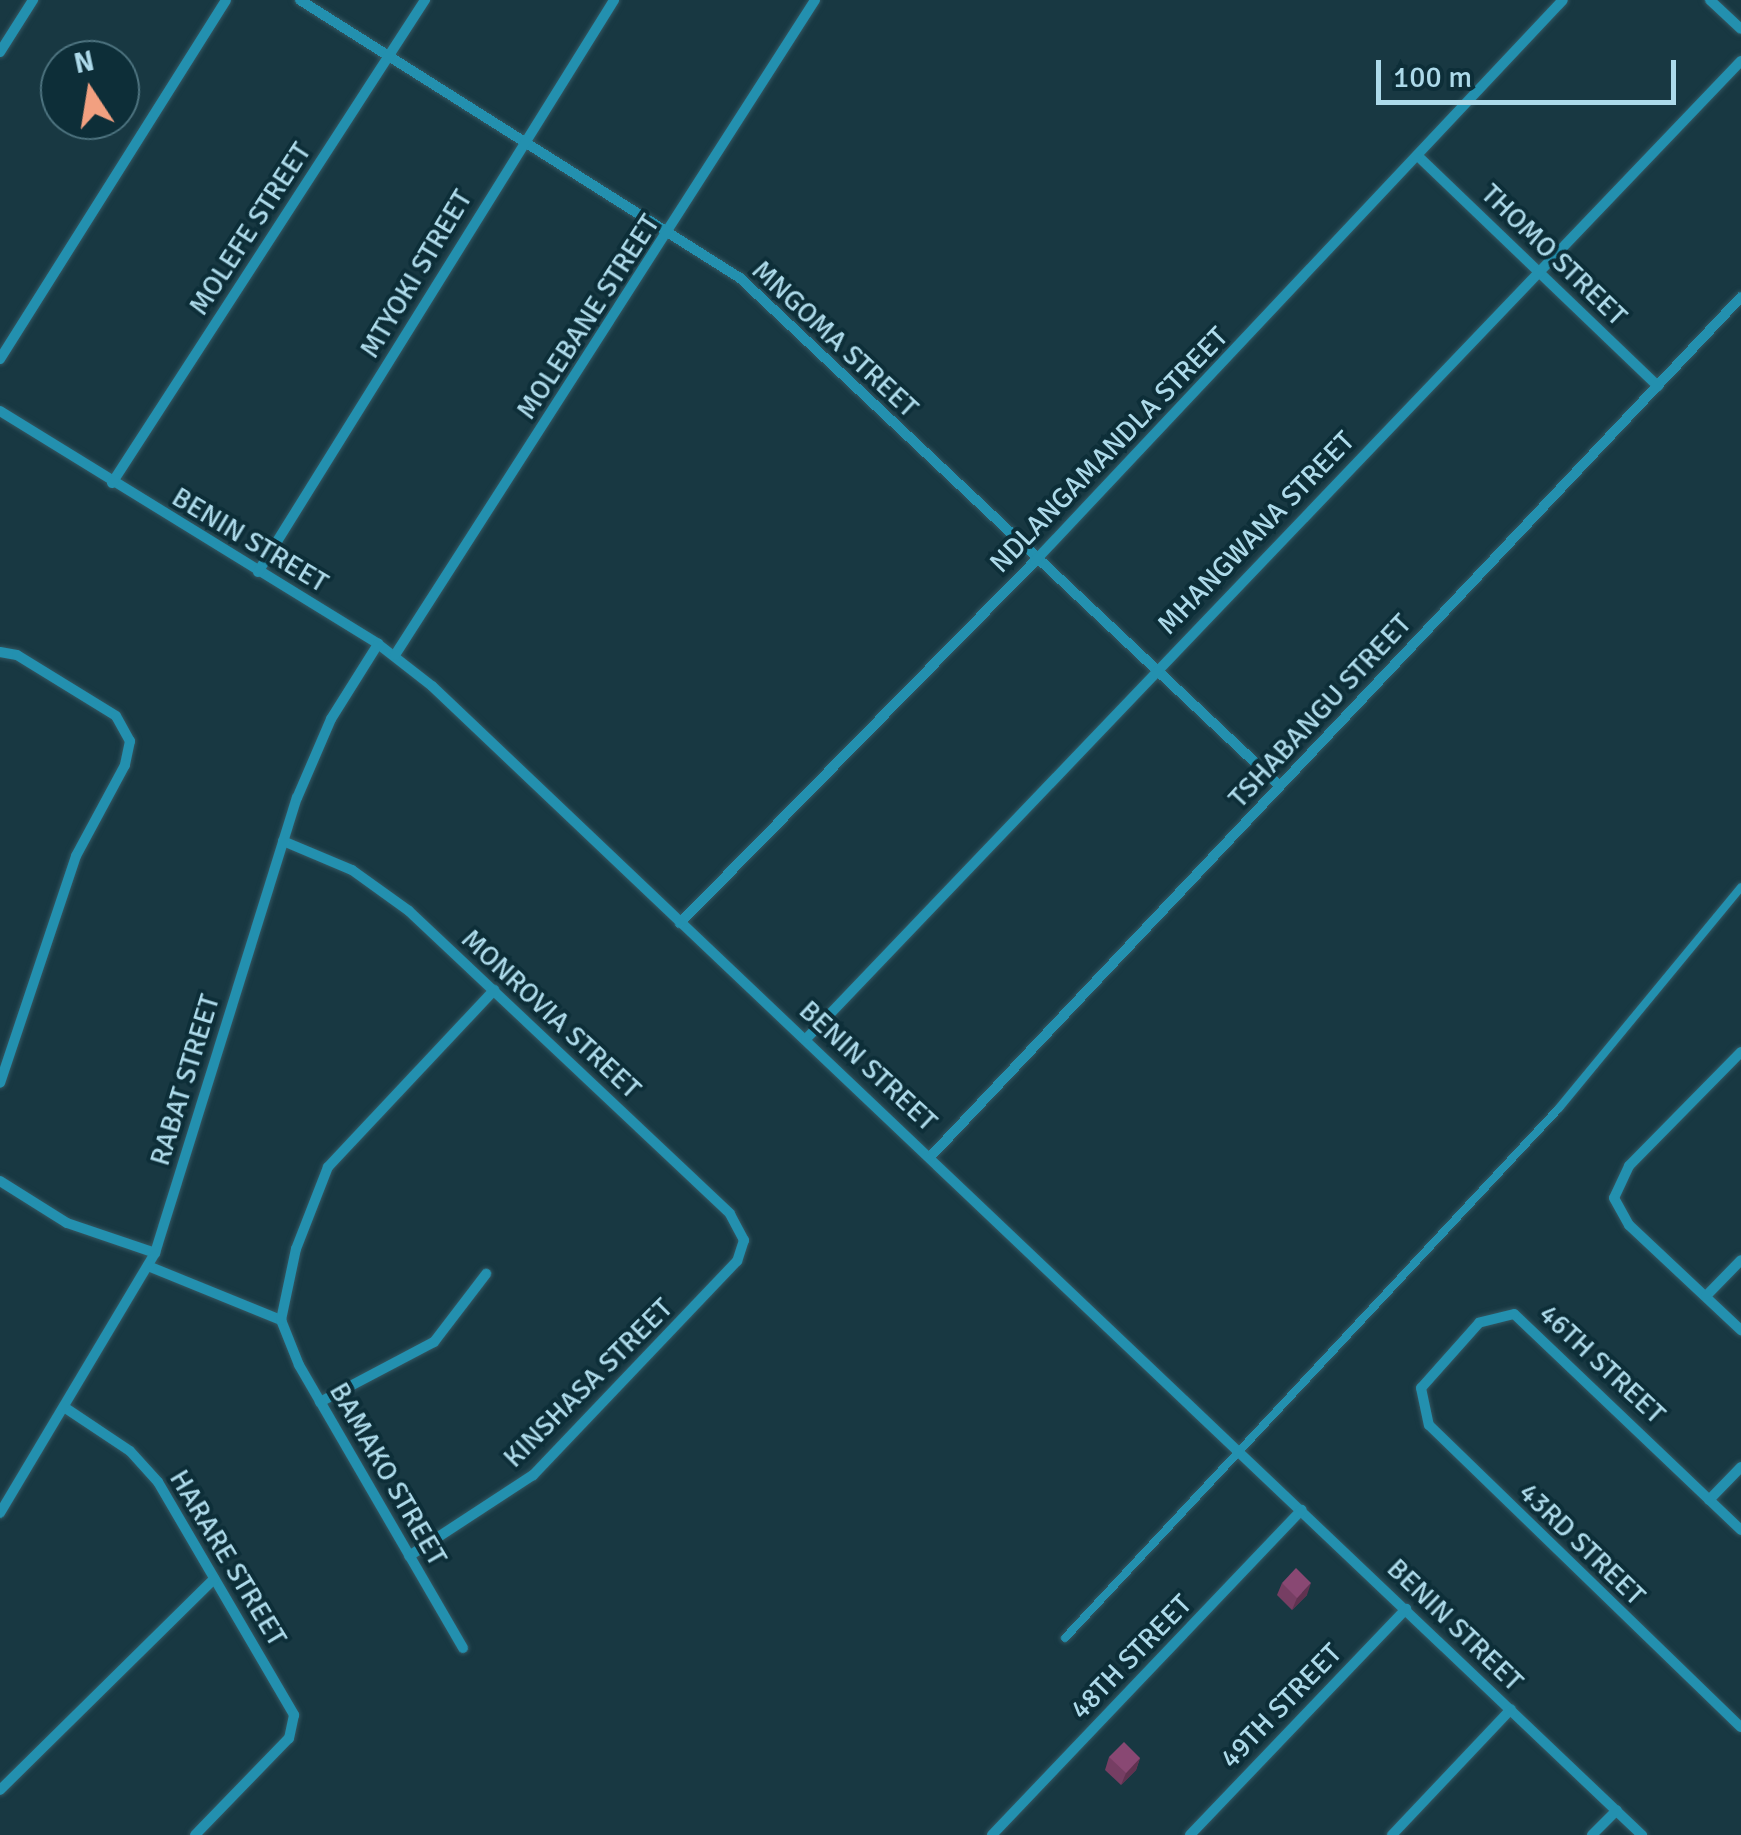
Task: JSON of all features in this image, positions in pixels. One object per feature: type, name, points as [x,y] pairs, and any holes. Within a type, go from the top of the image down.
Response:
[{"type":"street","points":[[0,52],[33,0]]},
{"type":"street","points":[[0,359],[226,0]]},
{"type":"street","name":"MNGOMA STREET","points":[[300,0],[671,230],[740,278],[1035,561],[1280,786]]},
{"type":"street","name":"MOLEFE STREET","points":[[112,483],[425,0]]},
{"type":"street","name":"MTYOKI STREET","points":[[258,572],[614,0]]},
{"type":"street","name":"MOLEBANE STREET","points":[[395,656],[815,0]]},
{"type":"street","name":"NDLANGAMANDLA STREET","points":[[680,923],[1035,561],[1420,157],[1563,0]]},
{"type":"street","points":[[1710,0],[1741,29]]},
{"type":"street","name":"MHANGWANA STREET","points":[[806,1039],[1152,671],[1741,61]]},
{"type":"street","name":"THOMO STREET","points":[[1420,157],[1658,386]]},
{"type":"street","name":"TSHABANGU STREET","points":[[932,1154],[1741,297]]},
{"type":"street","name":"BENIN STREET","points":[[0,411],[395,656],[932,1154],[1642,1835]]},
{"type":"street","name":"RABAT STREET","points":[[0,1513],[154,1253],[283,840],[331,718],[378,644]]},
{"type":"street","points":[[0,652],[17,655],[116,716],[128,732],[130,753],[76,856],[0,1083]]},
{"type":"street","name":"MONROVIA STREET","points":[[283,840],[367,879],[494,990],[730,1214],[744,1240],[738,1261]]},
{"type":"street","points":[[148,1266],[281,1320],[305,1220],[328,1167],[494,990]]},
{"type":"street","points":[[1741,1052],[1629,1166],[1614,1198],[1629,1225],[1741,1330]]},
{"type":"street","points":[[0,1182],[68,1223],[154,1253]]},
{"type":"street","points":[[1706,1296],[1741,1260]]},
{"type":"street","name":"KINSHASA STREET","points":[[409,1556],[534,1476],[738,1261]]},
{"type":"street","points":[[320,1402],[434,1342],[486,1274]]},
{"type":"street","name":"46TH STREET","points":[[1425,1380],[1480,1323],[1514,1314],[1741,1530]]},
{"type":"street","name":"BAMAKO STREET","points":[[281,1320],[320,1402],[462,1648]]},
{"type":"street","name":"43RD STREET","points":[[1425,1380],[1419,1398],[1429,1426],[1741,1727]]},
{"type":"street","name":"HARARE STREET","points":[[64,1407],[147,1468],[291,1709],[289,1738],[195,1835]]},
{"type":"street","points":[[1708,1500],[1741,1467]]},
{"type":"street","name":"48TH STREET","points":[[992,1835],[1302,1510]]},
{"type":"street","points":[[0,1790],[214,1580]]},
{"type":"street","name":"49TH STREET","points":[[1190,1835],[1406,1609]]},
{"type":"street","points":[[1392,1835],[1511,1709]]},
{"type":"street","points":[[1592,1835],[1616,1810]]},
{"type":"lane","points":[[1065,1638],[1243,1453],[1454,1214],[1559,1108],[1741,886]]},
{"type":"building","points":[[1296,1568],[1311,1583],[1297,1598],[1282,1583]]},
{"type":"building","points":[[1124,1742],[1140,1758],[1126,1773],[1109,1757]]}]
